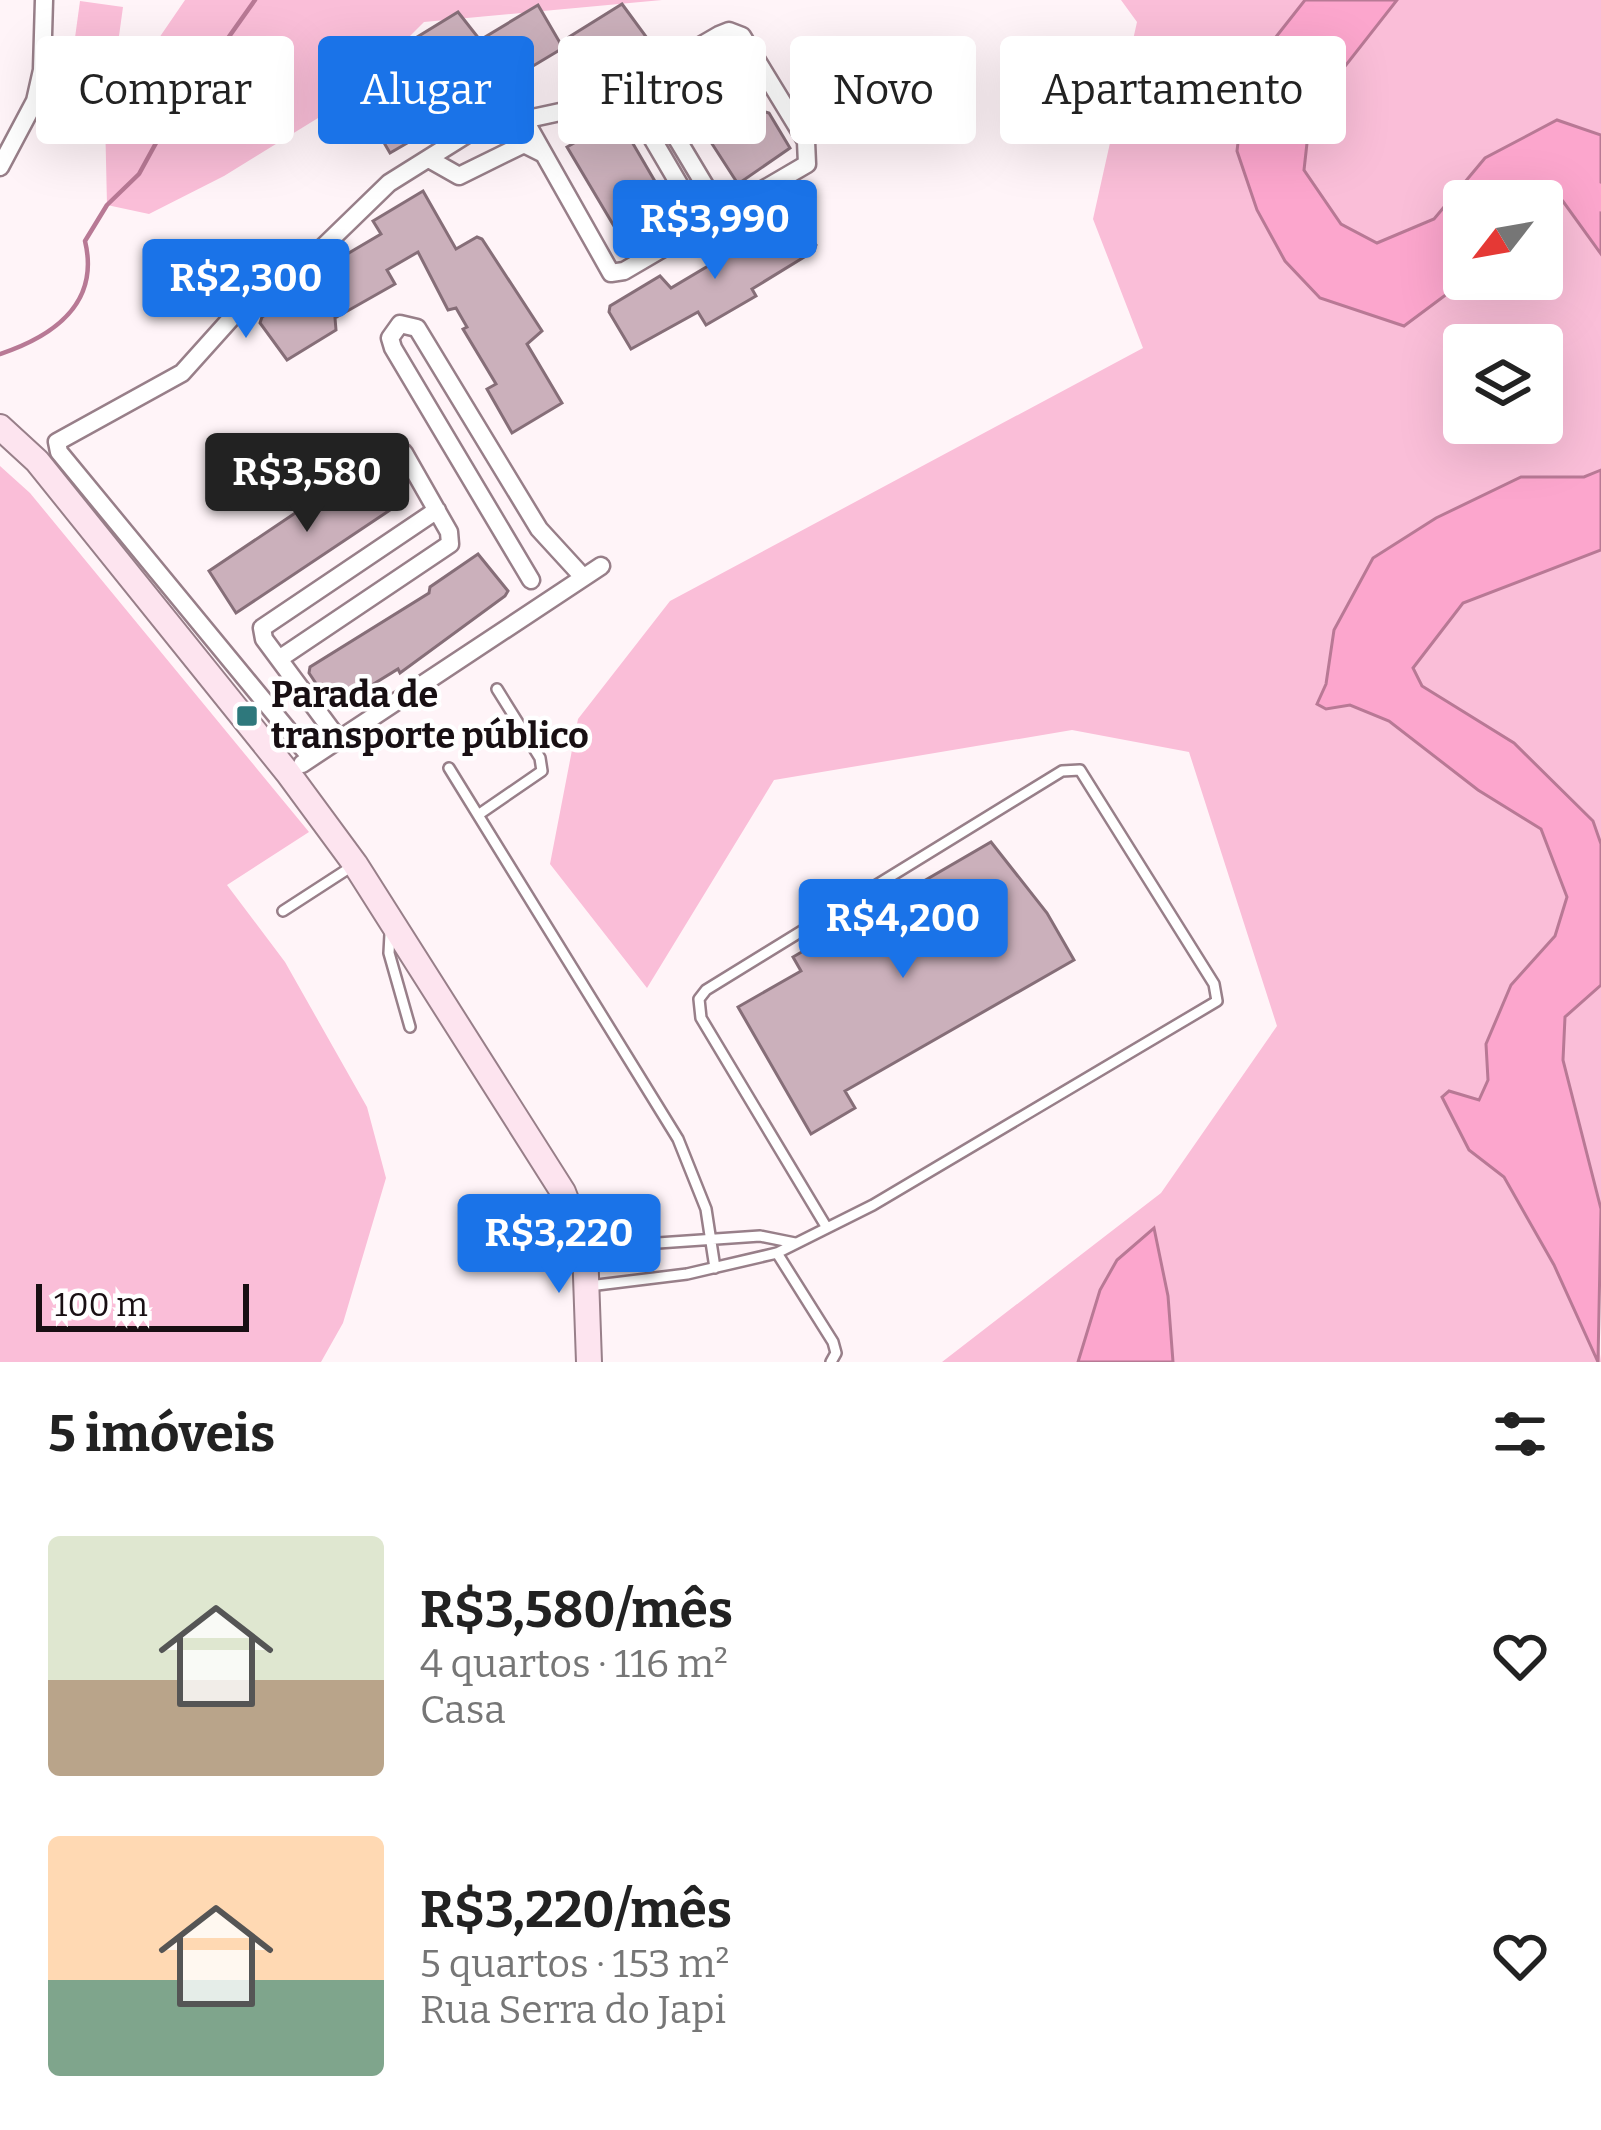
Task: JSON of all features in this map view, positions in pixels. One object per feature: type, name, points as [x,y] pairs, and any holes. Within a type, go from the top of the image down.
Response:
[{"type":"street","points":[[0,167],[35,101],[42,70],[43,3]]},
{"type":"street","points":[[534,136],[611,273],[624,271],[807,164],[806,141],[766,71]]},
{"type":"street","points":[[310,758],[59,452],[57,442],[182,373],[236,314],[321,249],[389,183],[452,144]]},
{"type":"street","points":[[429,159],[459,176],[524,144],[544,154]]},
{"type":"street","points":[[656,144],[703,225]]},
{"type":"street","points":[[680,144],[722,214]]},
{"type":"street","points":[[531,580],[393,348],[390,338],[400,324],[417,328],[538,529],[583,577]]},
{"type":"street","points":[[0,427],[37,461],[288,772],[355,864],[532,1141],[578,1223],[585,1248],[589,1362]]},
{"type":"street","points":[[279,659],[445,550],[451,538],[404,453]]},
{"type":"street","points":[[338,740],[262,628],[436,510]]},
{"type":"street","points":[[510,545],[538,529]]},
{"type":"street","points":[[288,772],[602,566]]},
{"type":"lane","points":[[478,814],[542,771],[540,758],[497,689]]},
{"type":"lane","points":[[449,768],[678,1139],[696,1178],[715,1268]]},
{"type":"lane","points":[[589,1286],[715,1268],[777,1253],[827,1228],[1217,1001],[1214,984],[1080,770],[1062,771],[699,999],[701,1018],[827,1228]]},
{"type":"lane","points":[[283,911],[355,864]]},
{"type":"lane","points":[[392,920],[389,952],[410,1028]]},
{"type":"lane","points":[[585,1248],[760,1235],[796,1243]]},
{"type":"lane","points":[[777,1253],[833,1342],[836,1353],[831,1362]]},
{"type":"shaded area","points":[[185,0],[662,0],[424,22],[410,36],[318,36],[318,118],[294,133],[294,36],[160,36]]},
{"type":"shaded area","points":[[1121,0],[1601,0],[1601,971],[1555,1003],[1601,1362],[942,1362],[1161,1193],[1277,1026],[1189,752],[1072,730],[774,780],[647,988],[550,864],[578,719],[670,601],[1143,348],[1093,219],[1110,144],[1346,144],[1346,36],[1134,36],[1137,22]]},
{"type":"shaded area","points":[[1305,0],[1397,0],[1346,65],[1346,36],[1277,36]]},
{"type":"shaded area","points":[[80,1],[123,7],[119,36],[75,36]]},
{"type":"shaded area","points":[[1557,120],[1601,135],[1601,254],[1563,201],[1563,180],[1467,180],[1485,158]]},
{"type":"shaded area","points":[[106,144],[276,144],[149,214],[107,205]]},
{"type":"shaded area","points":[[1238,144],[1307,144],[1304,170],[1341,224],[1377,243],[1434,219],[1443,208],[1443,297],[1404,326],[1320,298],[1285,261],[1257,210]]},
{"type":"shaded area","points":[[0,466],[30,493],[309,832],[227,885],[285,962],[367,1107],[386,1178],[343,1323],[321,1362],[0,1362]]},
{"type":"shaded area","points":[[1601,470],[1601,550],[1463,603],[1413,668],[1422,686],[1514,743],[1593,821],[1601,844],[1601,985],[1565,1017],[1563,1060],[1601,1209],[1598,1362],[1554,1265],[1504,1177],[1469,1150],[1442,1097],[1449,1091],[1479,1100],[1488,1080],[1486,1044],[1511,985],[1555,936],[1567,897],[1541,829],[1478,790],[1389,721],[1350,705],[1326,709],[1317,704],[1326,684],[1334,630],[1373,558],[1436,518],[1521,477],[1584,477]]},
{"type":"shaded area","points":[[1601,985],[1601,1209],[1563,1060],[1565,1017]]},
{"type":"shaded area","points":[[1154,1228],[1168,1296],[1173,1362],[1078,1362],[1100,1290],[1117,1260]]},
{"type":"building","points":[[622,4],[646,36],[571,36]]},
{"type":"building","points":[[538,5],[558,39],[558,51],[534,65],[534,36],[487,36]]},
{"type":"building","points":[[458,12],[477,36],[419,36]]},
{"type":"building","points":[[769,113],[790,148],[738,184],[712,144],[766,144]]},
{"type":"building","points":[[385,144],[406,144],[390,153]]},
{"type":"building","points":[[633,144],[677,219],[627,248],[567,147]]},
{"type":"building","points":[[423,191],[456,249],[477,237],[482,239],[542,331],[527,344],[562,403],[512,433],[487,389],[496,384],[463,329],[467,327],[456,308],[448,310],[418,252],[387,270],[395,284],[335,318],[336,330],[287,360],[260,323],[262,317],[325,279],[320,270],[381,234],[373,221]]},
{"type":"building","points":[[789,207],[816,245],[814,251],[752,289],[756,296],[706,325],[698,312],[631,349],[610,306],[660,276],[671,288],[740,247],[740,237]]},
{"type":"building","points":[[377,458],[405,500],[236,613],[209,571]]},
{"type":"building","points":[[478,554],[508,591],[505,596],[400,673],[398,669],[333,709],[309,673],[310,667],[429,593],[430,587]]},
{"type":"building","points":[[991,842],[1047,913],[1074,960],[845,1091],[855,1108],[811,1134],[738,1007],[801,971],[793,957]]},
{"type":"waterway","points":[[0,354],[55,327],[79,299],[88,263],[85,241],[107,205],[139,174],[156,143],[163,106],[213,77],[216,55],[255,0]]},
{"type":"waterway","points":[[1563,185],[1601,198]]},
{"type":"place","name":"Parada de transporte público","points":[[247,716]]}]
